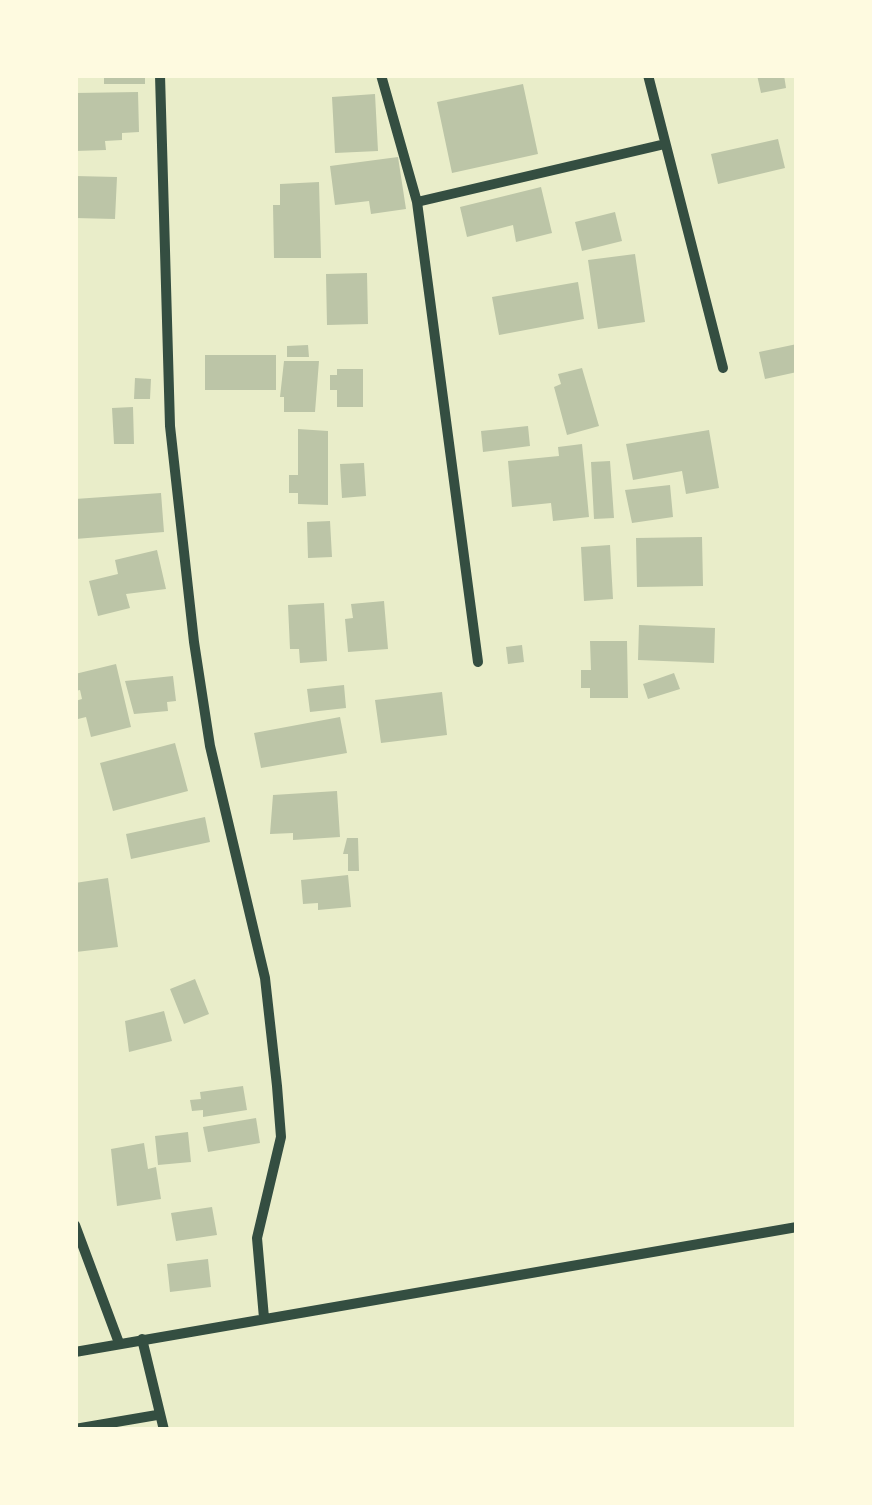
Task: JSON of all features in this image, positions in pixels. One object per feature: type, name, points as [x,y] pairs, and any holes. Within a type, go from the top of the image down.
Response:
[{"type":"street","points":[[160,75],[170,426],[194,642],[210,746],[265,978],[277,1086],[281,1137],[257,1238],[264,1318]]},
{"type":"street","points":[[381,75],[417,202],[478,662]]},
{"type":"street","points":[[648,75],[723,368]]},
{"type":"street","points":[[417,202],[665,144]]},
{"type":"street","points":[[75,1225],[119,1343]]},
{"type":"street","points":[[75,1352],[797,1227]]},
{"type":"street","points":[[142,1339],[157,1415],[164,1430]]},
{"type":"street","points":[[75,1429],[157,1415]]},
{"type":"building","points":[[104,75],[145,75],[145,84],[104,84]]},
{"type":"building","points":[[757,75],[784,75],[786,88],[761,93]]},
{"type":"building","points":[[523,84],[538,154],[452,173],[437,102]]},
{"type":"building","points":[[138,92],[139,132],[122,133],[122,140],[105,141],[106,150],[75,151],[75,93]]},
{"type":"building","points":[[375,94],[378,151],[335,153],[332,97]]},
{"type":"building","points":[[778,139],[785,168],[718,184],[711,154]]},
{"type":"building","points":[[398,157],[406,209],[371,214],[369,201],[335,205],[330,166]]},
{"type":"building","points":[[75,176],[117,177],[115,219],[75,218]]},
{"type":"building","points":[[319,182],[321,258],[274,258],[273,205],[280,205],[280,184]]},
{"type":"building","points":[[541,187],[552,233],[516,242],[513,225],[467,237],[460,207]]},
{"type":"building","points":[[615,212],[622,241],[582,251],[575,222]]},
{"type":"building","points":[[635,254],[645,322],[598,329],[588,260]]},
{"type":"building","points":[[367,273],[368,324],[327,325],[326,274]]},
{"type":"building","points":[[578,282],[584,319],[499,335],[492,297]]},
{"type":"building","points":[[797,344],[797,372],[765,379],[759,352]]},
{"type":"building","points":[[308,345],[309,357],[287,357],[287,346]]},
{"type":"building","points":[[205,355],[276,355],[276,390],[205,390]]},
{"type":"building","points":[[284,361],[319,361],[315,412],[284,412],[284,397],[280,397]]},
{"type":"building","points":[[582,368],[599,426],[567,435],[554,387],[561,384],[558,374]]},
{"type":"building","points":[[337,369],[363,369],[363,407],[337,407],[337,390],[330,390],[330,375],[337,375]]},
{"type":"building","points":[[135,378],[151,379],[150,399],[134,399]]},
{"type":"building","points":[[133,407],[134,444],[114,444],[112,408]]},
{"type":"building","points":[[528,426],[530,446],[483,452],[481,431]]},
{"type":"building","points":[[298,429],[328,431],[328,505],[298,504],[298,493],[289,493],[289,475],[298,475]]},
{"type":"building","points":[[709,430],[719,488],[686,494],[682,471],[633,480],[626,444]]},
{"type":"building","points":[[582,444],[589,517],[553,521],[551,503],[512,507],[508,461],[559,456],[558,447]]},
{"type":"building","points":[[610,461],[614,518],[594,519],[591,462]]},
{"type":"building","points":[[364,463],[366,496],[342,498],[340,464]]},
{"type":"building","points":[[670,485],[673,517],[632,523],[625,490]]},
{"type":"building","points":[[161,493],[164,532],[75,539],[75,499]]},
{"type":"building","points":[[330,521],[332,557],[308,558],[307,522]]},
{"type":"building","points":[[702,537],[703,586],[637,587],[636,538]]},
{"type":"building","points":[[610,545],[613,599],[584,601],[581,547]]},
{"type":"building","points":[[157,550],[166,589],[126,594],[130,608],[98,616],[89,581],[118,574],[115,560]]},
{"type":"building","points":[[384,601],[388,649],[348,652],[345,619],[353,618],[351,604]]},
{"type":"building","points":[[324,603],[327,661],[300,663],[299,649],[290,649],[288,605]]},
{"type":"building","points":[[639,625],[715,628],[714,663],[638,660]]},
{"type":"building","points":[[590,641],[627,641],[628,698],[590,698],[590,688],[581,688],[581,670],[591,670]]},
{"type":"building","points":[[522,645],[524,662],[508,664],[506,647]]},
{"type":"building","points":[[116,664],[131,727],[91,737],[86,717],[78,719],[75,701],[82,699],[80,690],[75,691],[75,674]]},
{"type":"building","points":[[674,673],[680,689],[648,699],[643,684]]},
{"type":"building","points":[[173,676],[176,701],[167,702],[168,711],[134,714],[125,681]]},
{"type":"building","points":[[344,685],[346,708],[310,712],[307,689]]},
{"type":"building","points":[[442,692],[447,735],[381,743],[375,700]]},
{"type":"building","points":[[340,717],[347,753],[261,768],[254,733]]},
{"type":"building","points":[[175,743],[188,791],[113,811],[100,763]]},
{"type":"building","points":[[337,791],[340,837],[293,840],[293,833],[270,834],[273,795]]},
{"type":"building","points":[[205,817],[210,842],[131,859],[126,834]]},
{"type":"building","points":[[347,838],[358,838],[359,871],[348,871],[348,854],[343,854]]},
{"type":"building","points":[[348,875],[351,907],[318,910],[318,903],[303,904],[301,880]]},
{"type":"building","points":[[108,878],[118,947],[76,952],[75,883]]},
{"type":"building","points":[[195,979],[209,1014],[184,1024],[170,989]]},
{"type":"building","points":[[164,1011],[172,1041],[129,1052],[125,1021]]},
{"type":"building","points":[[243,1086],[247,1110],[203,1117],[203,1110],[192,1111],[190,1100],[201,1099],[200,1092]]},
{"type":"building","points":[[256,1118],[260,1143],[208,1152],[203,1127]]},
{"type":"building","points":[[188,1132],[191,1162],[158,1165],[155,1136]]},
{"type":"building","points":[[144,1143],[148,1169],[156,1167],[161,1199],[117,1206],[111,1149]]},
{"type":"building","points":[[212,1207],[217,1235],[176,1241],[171,1213]]},
{"type":"building","points":[[208,1259],[211,1287],[170,1292],[167,1264]]}]
